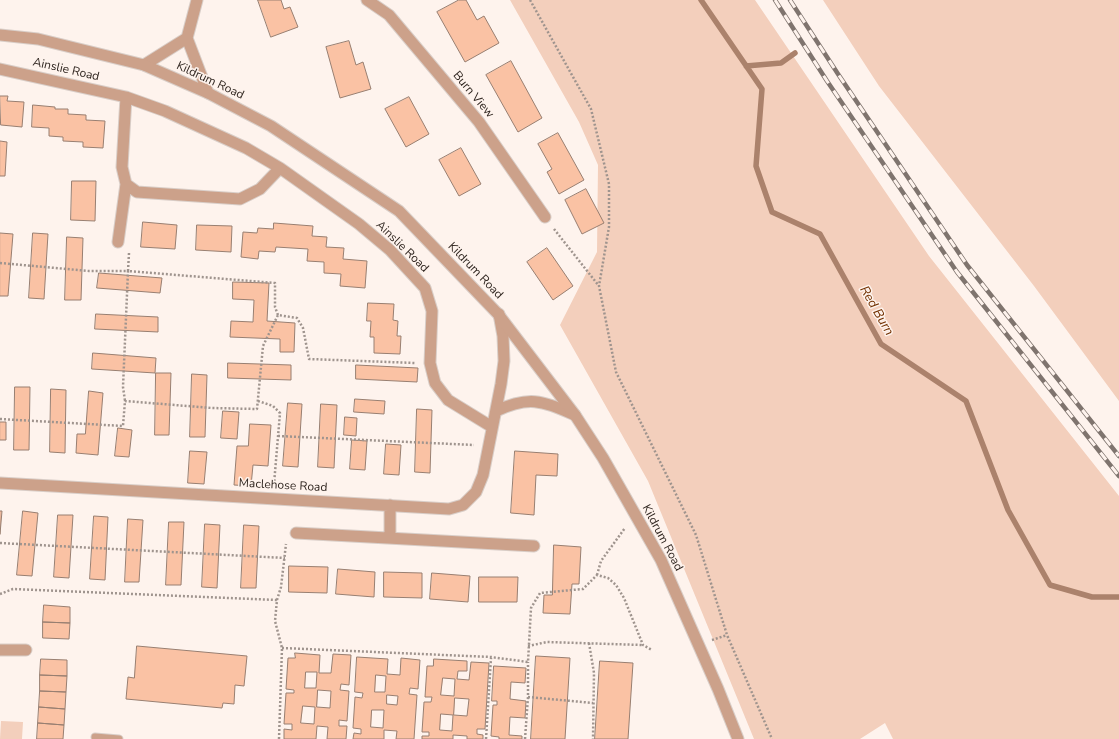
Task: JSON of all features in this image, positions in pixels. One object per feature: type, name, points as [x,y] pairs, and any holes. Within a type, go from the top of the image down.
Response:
[{"type":"street","points":[[197,0],[187,38],[208,93]]},
{"type":"street","name":"Burn View","points":[[367,0],[389,15],[479,122],[545,217]]},
{"type":"street","name":"Kildrum Road","points":[[0,35],[38,39],[144,65],[208,93],[272,126],[399,211],[498,314],[576,415],[603,458],[661,560],[686,614],[738,739]]},
{"type":"street","points":[[144,65],[187,38]]},
{"type":"street","name":"Ainslie Road","points":[[0,69],[126,97],[165,111],[207,129],[246,148],[280,168],[364,228],[390,250],[425,288],[432,310],[430,363],[435,383],[448,400],[492,427]]},
{"type":"street","points":[[118,242],[126,184],[122,167],[126,97]]},
{"type":"street","points":[[126,184],[137,192],[240,199],[260,189],[280,168]]},
{"type":"street","name":"Maclehose Road","points":[[0,483],[449,509],[463,505],[476,492],[483,475],[496,411],[504,361],[503,336],[498,314]]},
{"type":"street","points":[[496,411],[507,406],[528,401],[548,404],[576,415]]},
{"type":"street","points":[[390,505],[390,538]]},
{"type":"street","points":[[296,533],[534,546]]},
{"type":"street","points":[[0,650],[26,650]]},
{"type":"lane","points":[[95,737],[119,739]]},
{"type":"path","points":[[530,0],[591,109],[609,184],[609,227],[599,286],[616,372],[696,535],[727,635],[772,739]]},
{"type":"path","points":[[545,217],[599,286]]},
{"type":"path","points":[[0,419],[123,426],[125,401],[123,388],[129,247],[118,242]]},
{"type":"path","points":[[0,263],[89,271],[128,271],[275,283],[278,315],[263,346],[257,410],[125,401]]},
{"type":"path","points":[[278,315],[297,318],[303,328],[309,359],[430,363]]},
{"type":"path","points":[[258,401],[273,406],[280,413],[272,499]]},
{"type":"path","points":[[278,436],[488,445]]},
{"type":"path","points":[[525,739],[528,697],[528,646],[531,608],[540,593],[583,589],[597,575],[601,561],[635,513]]},
{"type":"path","points":[[279,739],[282,648],[275,621],[287,538],[296,533]]},
{"type":"path","points":[[0,543],[285,558]]},
{"type":"path","points":[[597,575],[608,578],[616,585],[624,598],[643,645]]},
{"type":"path","points":[[0,594],[13,589],[277,600]]},
{"type":"path","points":[[712,640],[727,635]]},
{"type":"path","points":[[528,646],[547,642],[589,643],[643,645],[652,650]]},
{"type":"path","points":[[589,643],[594,673],[592,739]]},
{"type":"path","points":[[282,648],[491,657],[528,662]]},
{"type":"path","points":[[486,739],[491,657]]},
{"type":"path","points":[[528,697],[593,702]]},
{"type":"shaded area","points":[[510,0],[755,0],[929,256],[1119,496],[1119,739],[893,739],[885,723],[860,739],[754,739],[648,481],[560,325],[597,252],[598,165],[579,122]]},
{"type":"shaded area","points":[[823,0],[1119,0],[1119,401],[1034,286],[879,86]]},
{"type":"shaded area","points":[[1,721],[23,722],[22,739],[0,739]]},
{"type":"building","points":[[258,0],[281,0],[284,9],[290,7],[298,27],[271,37]]},
{"type":"building","points":[[459,0],[466,0],[477,20],[484,16],[499,43],[465,62],[437,12]]},
{"type":"building","points":[[349,41],[356,65],[363,62],[371,89],[340,98],[326,47]]},
{"type":"building","points":[[511,61],[542,118],[518,132],[486,75]]},
{"type":"building","points":[[0,96],[8,96],[7,101],[24,102],[22,127],[1,125]]},
{"type":"building","points":[[409,97],[429,134],[406,147],[385,109]]},
{"type":"building","points":[[33,105],[55,107],[55,109],[68,109],[68,114],[86,115],[86,120],[105,121],[103,148],[83,147],[83,142],[63,141],[63,137],[49,136],[49,128],[32,127]]},
{"type":"building","points":[[558,133],[584,180],[559,194],[547,172],[552,169],[538,144]]},
{"type":"building","points":[[0,141],[7,142],[5,176],[0,176]]},
{"type":"building","points":[[461,148],[481,184],[459,196],[439,160]]},
{"type":"building","points":[[72,181],[96,181],[95,221],[71,220]]},
{"type":"building","points":[[586,189],[604,223],[582,234],[565,200]]},
{"type":"building","points":[[143,222],[177,225],[175,249],[141,247]]},
{"type":"building","points":[[274,223],[313,226],[312,236],[327,237],[326,247],[344,248],[343,259],[367,261],[365,288],[340,286],[341,274],[324,273],[324,262],[307,261],[308,249],[276,247],[275,252],[259,251],[258,259],[241,257],[243,232],[257,233],[258,228],[273,229]]},
{"type":"building","points":[[197,225],[232,226],[231,252],[196,250]]},
{"type":"building","points":[[0,233],[13,234],[8,296],[0,296]]},
{"type":"building","points":[[33,233],[48,234],[44,299],[29,298]]},
{"type":"building","points":[[67,237],[83,238],[81,300],[65,300]]},
{"type":"building","points":[[547,248],[573,286],[553,300],[527,262]]},
{"type":"building","points":[[99,273],[162,278],[160,293],[97,288]]},
{"type":"building","points":[[233,282],[269,283],[267,321],[295,323],[294,352],[280,352],[280,339],[230,337],[231,321],[253,322],[254,300],[233,299]]},
{"type":"building","points":[[368,303],[394,304],[393,320],[398,321],[397,336],[401,336],[400,354],[374,353],[374,337],[370,337],[371,321],[367,321]]},
{"type":"building","points":[[96,314],[158,317],[158,332],[95,329]]},
{"type":"building","points":[[93,353],[156,358],[155,373],[92,369]]},
{"type":"building","points":[[228,363],[291,365],[291,380],[228,378]]},
{"type":"building","points":[[356,365],[418,368],[417,382],[356,379]]},
{"type":"building","points":[[156,373],[171,373],[169,435],[155,435]]},
{"type":"building","points":[[192,374],[207,375],[205,437],[190,437]]},
{"type":"building","points":[[15,387],[30,387],[29,450],[14,450]]},
{"type":"building","points":[[51,389],[66,390],[65,453],[50,452]]},
{"type":"building","points":[[89,391],[103,393],[98,455],[76,453],[77,434],[85,434]]},
{"type":"building","points":[[355,399],[385,401],[384,414],[354,412]]},
{"type":"building","points":[[288,403],[302,404],[298,467],[283,466]]},
{"type":"building","points":[[321,404],[337,405],[334,468],[318,467]]},
{"type":"building","points":[[417,409],[432,410],[430,473],[415,472]]},
{"type":"building","points":[[223,411],[239,412],[237,439],[221,438]]},
{"type":"building","points":[[345,417],[357,418],[356,436],[344,435]]},
{"type":"building","points":[[0,422],[6,422],[6,440],[0,440]]},
{"type":"building","points":[[250,424],[271,425],[268,466],[253,465],[251,486],[234,485],[237,446],[248,446]]},
{"type":"building","points":[[118,428],[132,430],[129,457],[115,456]]},
{"type":"building","points":[[352,440],[367,441],[365,470],[350,469]]},
{"type":"building","points":[[386,444],[401,445],[399,475],[384,474]]},
{"type":"building","points":[[190,451],[207,452],[204,484],[188,483]]},
{"type":"building","points":[[515,451],[558,454],[557,476],[536,475],[534,515],[511,513]]},
{"type":"building","points":[[0,511],[2,511],[0,534]]},
{"type":"building","points":[[23,511],[38,513],[32,576],[17,575]]},
{"type":"building","points":[[58,515],[73,515],[69,578],[54,577]]},
{"type":"building","points":[[94,516],[108,517],[105,580],[90,579]]},
{"type":"building","points":[[128,519],[143,520],[139,582],[125,582]]},
{"type":"building","points":[[169,522],[184,522],[181,585],[166,585]]},
{"type":"building","points":[[205,524],[220,525],[217,588],[202,587]]},
{"type":"building","points":[[244,525],[259,526],[256,588],[241,588]]},
{"type":"building","points":[[554,545],[581,547],[579,584],[572,584],[570,614],[543,613],[544,595],[552,595]]},
{"type":"building","points":[[289,566],[328,567],[327,593],[289,592]]},
{"type":"building","points":[[338,569],[375,572],[374,597],[336,594]]},
{"type":"building","points":[[384,572],[422,573],[422,598],[384,597]]},
{"type":"building","points":[[432,573],[470,576],[468,602],[430,599]]},
{"type":"building","points":[[479,577],[518,577],[517,602],[479,602]]},
{"type":"building","points":[[44,605],[70,607],[70,623],[43,622]]},
{"type":"building","points":[[43,622],[70,623],[69,639],[43,638]]},
{"type":"building","points":[[137,646],[247,656],[244,686],[235,685],[234,704],[223,703],[222,708],[126,699],[128,677],[134,678]]},
{"type":"building","points":[[295,653],[320,655],[319,673],[331,673],[333,654],[351,655],[349,685],[341,684],[340,690],[349,691],[347,721],[339,720],[339,726],[347,726],[346,739],[327,739],[328,727],[317,726],[316,739],[284,739],[284,729],[292,730],[292,724],[284,724],[286,693],[294,693],[294,690],[286,689],[288,658],[295,658]],"holes":[[[306,672],[317,672],[316,688],[305,688]],[[318,690],[331,691],[330,708],[317,707]],[[303,706],[315,707],[314,724],[301,723]]]},
{"type":"building","points":[[536,656],[570,658],[565,739],[531,739]]},
{"type":"building","points":[[357,657],[388,659],[387,674],[400,675],[401,658],[420,660],[418,689],[410,688],[409,694],[417,695],[414,739],[396,739],[397,731],[384,730],[384,739],[353,739],[354,733],[361,734],[361,729],[353,728],[355,697],[362,698],[363,693],[355,692]],"holes":[[[376,675],[386,676],[385,692],[375,692]],[[387,695],[398,696],[397,705],[387,704]],[[372,710],[384,710],[383,728],[371,727]]]},
{"type":"building","points":[[41,659],[67,660],[67,676],[40,675]]},
{"type":"building","points":[[434,659],[467,661],[467,671],[458,671],[457,679],[469,680],[471,662],[489,663],[485,729],[477,729],[477,734],[483,735],[483,739],[467,739],[467,736],[453,735],[453,739],[422,739],[422,736],[429,736],[429,732],[422,732],[424,702],[431,702],[432,697],[425,697],[427,666],[433,666]],"holes":[[[443,678],[455,679],[454,696],[441,695]],[[455,698],[469,699],[467,716],[454,715]],[[441,714],[453,715],[452,731],[440,730]]]},
{"type":"building","points":[[600,661],[633,663],[628,739],[595,739]]},
{"type":"building","points":[[494,666],[526,668],[525,683],[511,682],[510,699],[526,701],[525,718],[510,717],[509,735],[522,736],[522,739],[499,739],[499,737],[491,736],[493,705],[497,705],[497,701],[492,701]]},
{"type":"building","points":[[40,675],[67,676],[66,692],[40,691]]},
{"type":"building","points":[[40,691],[66,692],[65,709],[39,707]]},
{"type":"building","points":[[39,707],[65,709],[64,725],[38,723]]},
{"type":"building","points":[[38,723],[64,725],[63,739],[37,739]]},
{"type":"waterway","name":"Red Burn","points":[[701,0],[762,89],[756,166],[772,212],[820,234],[881,344],[966,401],[1008,510],[1050,585],[1092,597],[1119,597]]},
{"type":"waterway","points":[[746,66],[781,63],[795,53]]},
{"type":"railway","points":[[775,0],[827,81],[957,272],[1119,476]]},
{"type":"railway","points":[[790,0],[967,265],[1119,456]]}]
